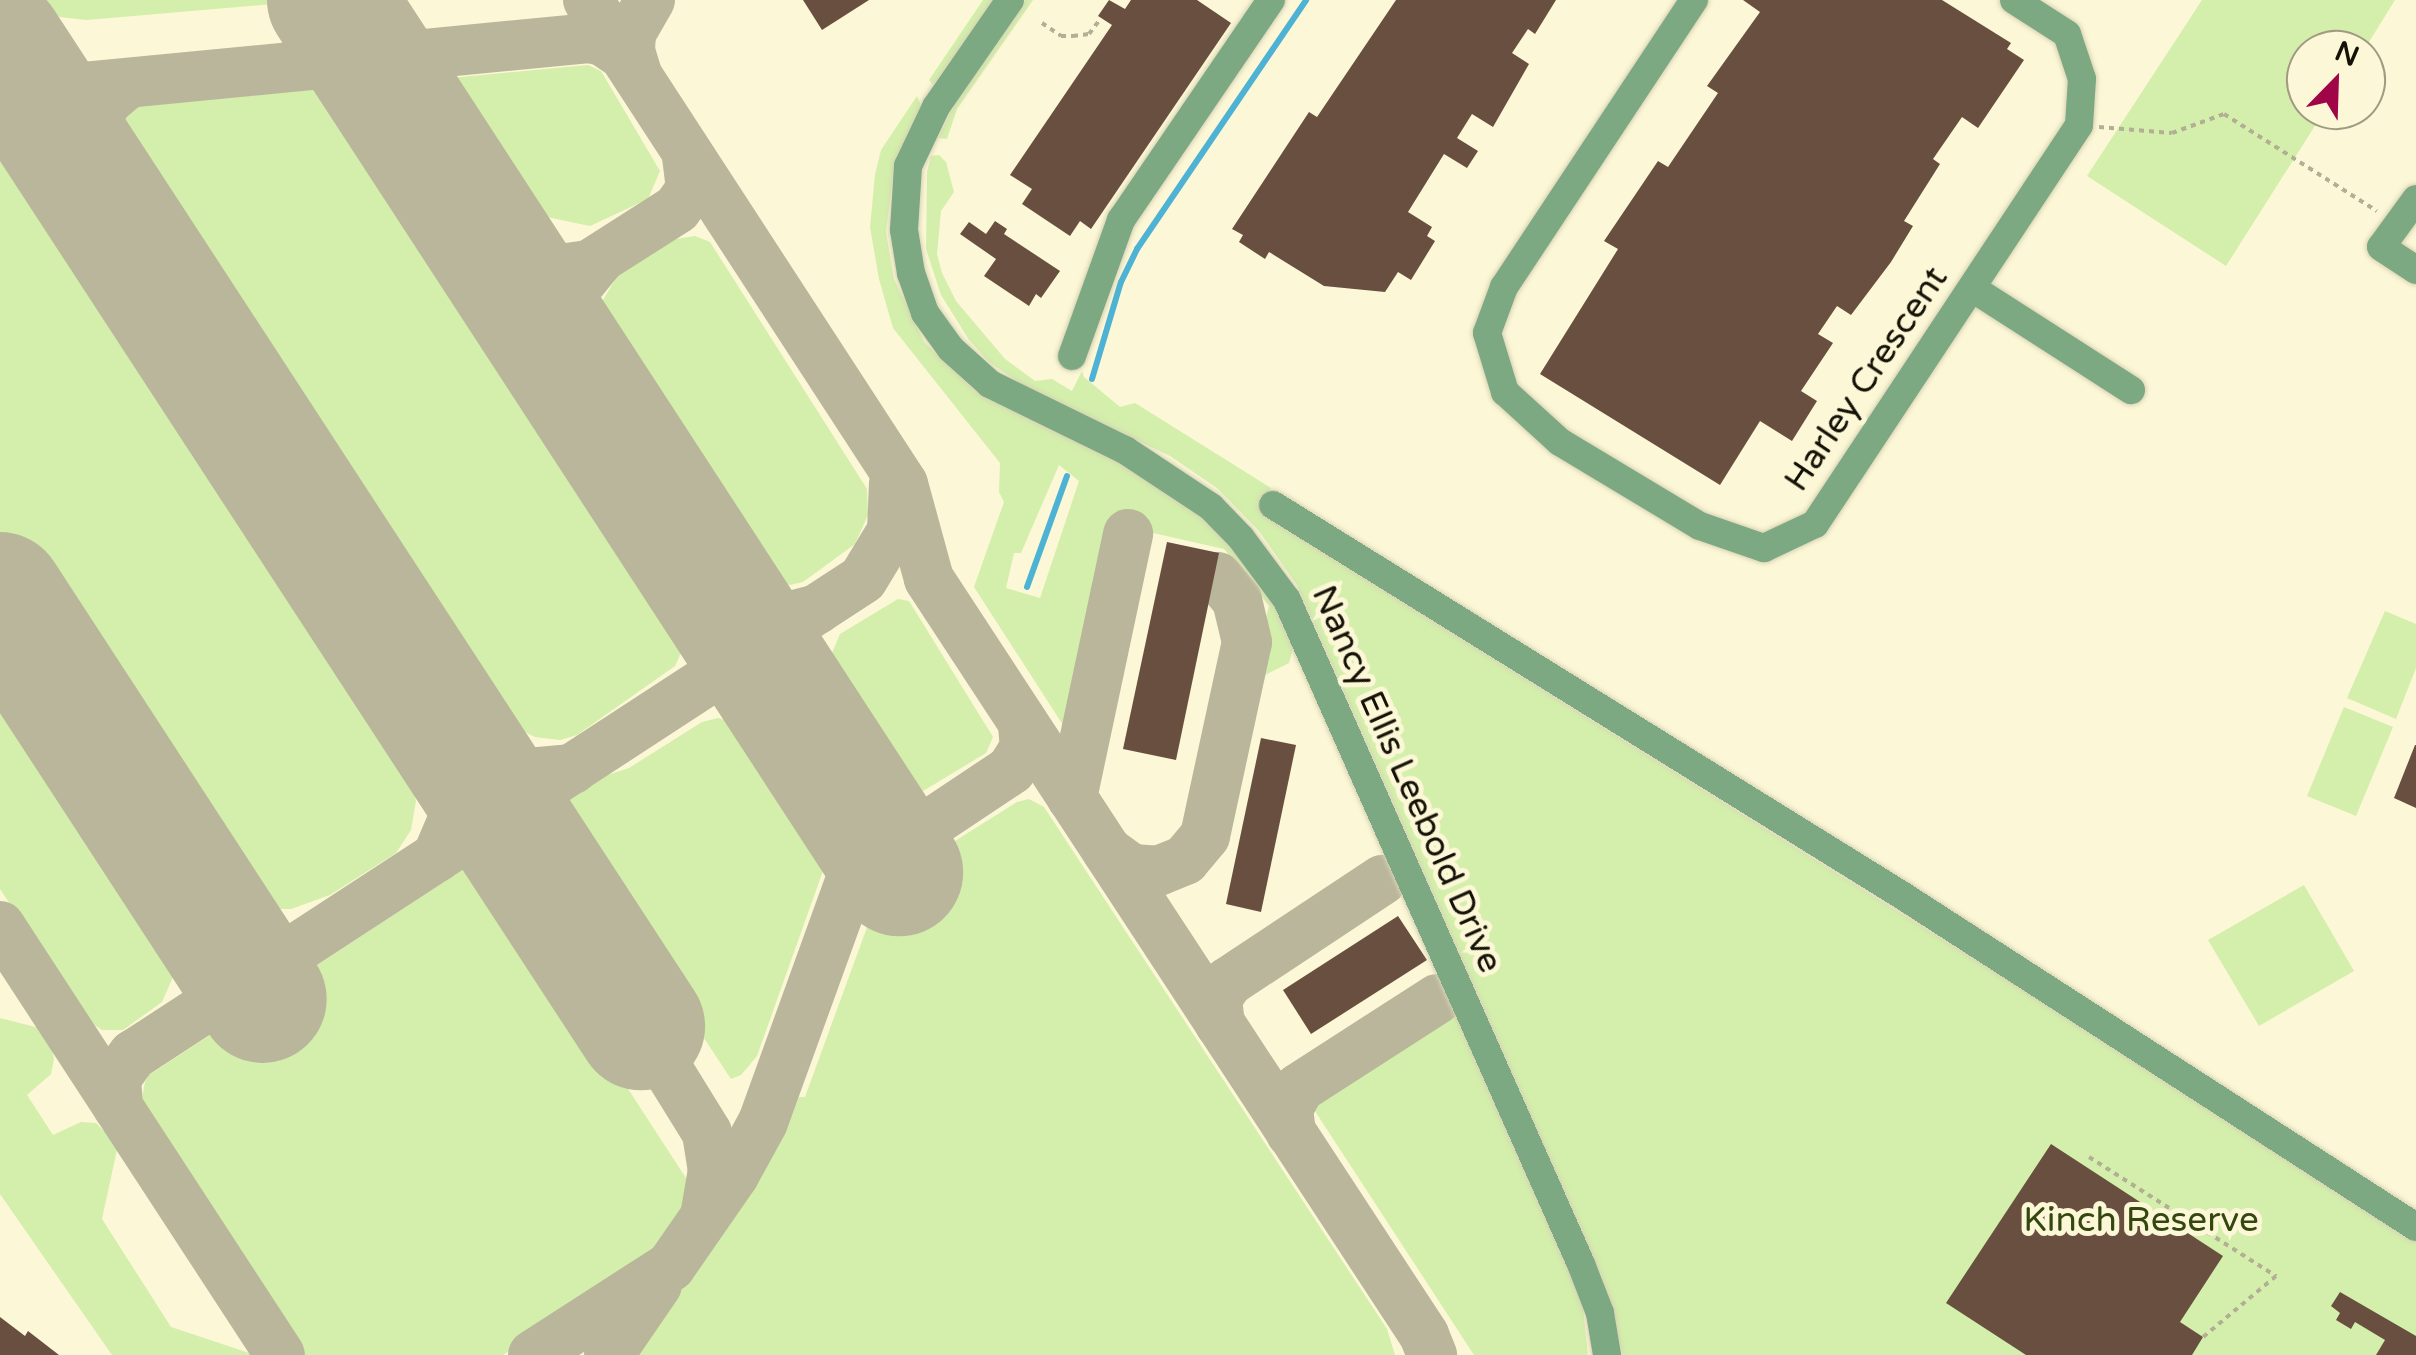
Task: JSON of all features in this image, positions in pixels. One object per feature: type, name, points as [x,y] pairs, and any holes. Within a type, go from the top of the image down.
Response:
[{"type":"street","name":"Nancy Ellis Leebold Drive","points":[[1010,0],[942,98],[908,166],[906,240],[910,273],[925,313],[951,350],[990,384],[1125,450],[1200,498],[1241,538],[1287,600],[1310,643],[1581,1264],[1600,1312],[1607,1355]]},
{"type":"street","points":[[1072,356],[1121,220],[1271,0]]},
{"type":"street","name":"Harley Crescent","points":[[1694,0],[1504,287],[1487,334],[1506,392],[1575,452],[1700,526],[1764,548],[1815,524],[2080,125]]},
{"type":"street","points":[[2014,0],[2067,34],[2082,78],[2080,125]]},
{"type":"street","points":[[2416,199],[2381,247],[2416,270]]},
{"type":"street","points":[[1972,288],[2132,390]]},
{"type":"street","points":[[1272,505],[1900,894],[2416,1227]]},
{"type":"path","points":[[1042,23],[1061,36],[1073,36],[1088,34],[1100,18]]},
{"type":"path","points":[[2080,125],[2172,133],[2224,114],[2398,224]]},
{"type":"path","points":[[2089,1157],[2276,1276],[2203,1337]]},
{"type":"green space","points":[[30,0],[271,0],[273,4],[86,20],[60,17]]},
{"type":"green space","points":[[983,0],[994,0],[933,85],[929,80]]},
{"type":"green space","points":[[1026,0],[1033,0],[957,109],[947,139],[938,138],[956,102]]},
{"type":"green space","points":[[2202,0],[2395,0],[2376,30],[2286,30],[2286,130],[2312,130],[2226,266],[2087,176]]},
{"type":"green space","points":[[588,65],[601,71],[660,171],[648,199],[590,226],[547,217],[520,201],[443,84],[450,78]]},
{"type":"green space","points":[[330,84],[683,633],[684,646],[675,666],[577,735],[560,740],[535,737],[489,714],[127,158],[125,123],[131,103]]},
{"type":"green space","points":[[917,96],[922,107],[894,168],[886,232],[894,279],[924,342],[974,390],[1105,452],[1205,520],[1245,564],[1281,614],[1295,642],[1289,663],[1263,676],[1255,660],[1269,606],[1224,549],[1122,526],[1077,727],[1063,725],[974,587],[1004,502],[999,492],[1000,463],[893,328],[870,227],[881,150]],"holes":[[[1059,465],[1079,481],[1040,598],[1006,588],[1014,553],[1021,553]]]},
{"type":"green space","points":[[0,124],[404,743],[416,801],[411,830],[396,853],[330,895],[291,909],[276,909],[254,902],[229,882],[0,535]]},
{"type":"green space","name":"Kinch Reserve","points":[[939,155],[946,162],[954,192],[941,211],[937,254],[942,273],[956,301],[1005,359],[1035,381],[1052,379],[1072,391],[1082,371],[1120,407],[1135,403],[1271,488],[1261,507],[1285,529],[2416,1235],[2416,1355],[1623,1355],[1602,1277],[1297,585],[1259,531],[1217,488],[1170,456],[1029,389],[989,362],[969,340],[941,295],[926,249],[927,172],[931,156]]},
{"type":"green space","points":[[695,236],[710,242],[867,489],[868,515],[855,544],[803,582],[790,585],[771,578],[756,562],[602,316],[603,300],[622,268],[669,240]]},
{"type":"green space","points":[[898,599],[909,601],[993,737],[986,753],[923,791],[909,787],[902,779],[832,673],[829,660],[840,634]]},
{"type":"green space","points":[[2385,611],[2416,624],[2416,668],[2396,719],[2347,698]]},
{"type":"green space","points":[[0,654],[122,840],[177,936],[176,970],[162,1002],[123,1030],[102,1030],[86,1019],[0,889]]},
{"type":"green space","points":[[2344,707],[2393,727],[2356,816],[2307,796]]},
{"type":"green space","points":[[718,718],[744,726],[829,854],[757,1056],[741,1075],[731,1079],[557,816],[562,802],[601,777],[629,768],[702,722]]},
{"type":"green space","points":[[1029,799],[1044,807],[1387,1329],[1395,1355],[629,1355],[784,1132],[799,1097],[805,1097],[873,911],[879,917],[951,874],[939,851],[1017,802]]},
{"type":"green space","points":[[482,864],[695,1192],[685,1222],[669,1245],[503,1355],[304,1355],[146,1115],[142,1097],[145,1082],[149,1075],[470,865]]},
{"type":"green space","points":[[2304,885],[2354,971],[2259,1026],[2208,940]]},
{"type":"green space","points":[[1453,998],[1582,1299],[1588,1355],[1474,1355],[1311,1105],[1314,1088]]},
{"type":"green space","points":[[0,1018],[43,1029],[50,1041],[54,1059],[51,1074],[27,1095],[53,1135],[81,1122],[96,1123],[118,1145],[102,1219],[171,1327],[255,1355],[112,1355],[0,1194]]},
{"type":"building","points":[[803,0],[869,0],[822,30]]},
{"type":"building","points":[[1109,0],[1125,9],[1131,0],[1197,0],[1231,23],[1091,229],[1080,221],[1070,236],[1022,204],[1032,189],[1010,175],[1112,25],[1098,16]]},
{"type":"building","points":[[1396,0],[1556,0],[1535,34],[1528,29],[1512,53],[1529,64],[1493,127],[1472,114],[1457,138],[1478,151],[1467,168],[1444,154],[1408,212],[1432,227],[1427,236],[1435,241],[1411,280],[1398,272],[1385,292],[1324,286],[1269,252],[1265,259],[1239,242],[1243,235],[1232,229],[1309,112],[1317,117]]},
{"type":"building","points":[[1743,0],[1942,0],[2011,43],[2007,49],[2024,60],[1978,128],[1962,117],[1933,159],[1940,164],[1904,221],[1913,226],[1891,262],[1851,315],[1837,306],[1818,334],[1833,343],[1801,391],[1817,401],[1792,441],[1760,421],[1720,485],[1540,374],[1618,249],[1604,241],[1658,161],[1668,167],[1718,93],[1707,86],[1760,12]]},
{"type":"building","points":[[995,221],[1007,229],[1004,234],[1060,271],[1041,298],[1036,294],[1029,306],[984,276],[996,259],[960,234],[969,222],[986,234]]},
{"type":"building","points":[[1167,542],[1219,553],[1176,760],[1123,749]]},
{"type":"building","points":[[1261,738],[1296,745],[1261,912],[1226,904]]},
{"type":"building","points":[[2416,745],[2416,808],[2394,798]]},
{"type":"building","points":[[1398,916],[1427,960],[1311,1034],[1283,990]]},
{"type":"building","points":[[2051,1144],[2223,1256],[2180,1322],[2203,1337],[2192,1355],[2026,1355],[1946,1303]]},
{"type":"building","points":[[2340,1292],[2416,1336],[2416,1355],[2376,1355],[2385,1340],[2355,1322],[2351,1329],[2336,1320],[2340,1313],[2331,1306]]},
{"type":"building","points":[[0,1317],[25,1336],[28,1331],[59,1355],[0,1355]]},
{"type":"waterway","points":[[1092,379],[1121,282],[1137,249],[1306,0]]},
{"type":"waterway","points":[[1027,587],[1067,476]]},
{"type":"taxiway","points":[[333,0],[366,43],[384,53],[406,56]]},
{"type":"taxiway","points":[[588,0],[903,484],[929,579],[1424,1335],[1432,1355]]},
{"type":"taxiway","points":[[637,74],[630,51],[631,33],[650,0]]},
{"type":"taxiway","points":[[0,39],[31,74],[84,87],[589,38],[603,41],[624,55]]},
{"type":"taxiway","points":[[127,84],[108,100],[95,121],[89,144],[92,174],[189,335]]},
{"type":"taxiway","points":[[0,98],[27,107],[45,121],[93,189]]},
{"type":"taxiway","points":[[419,134],[497,247],[514,260],[546,271],[589,265],[677,209],[691,189],[687,154]]},
{"type":"taxiway","points":[[599,260],[573,292],[565,322],[566,343],[572,364],[640,473],[726,595],[766,615],[795,615],[817,609]]},
{"type":"taxiway","points":[[118,1107],[116,1078],[133,1055],[863,579],[892,531],[894,483]]},
{"type":"taxiway","points":[[1072,798],[1128,534]]},
{"type":"taxiway","points":[[1107,851],[1132,869],[1158,871],[1185,860],[1205,836],[1247,642],[1237,600],[1218,577]]},
{"type":"taxiway","points":[[353,586],[445,722],[470,751],[494,764],[528,773],[573,769]]},
{"type":"taxiway","points":[[437,857],[452,822],[457,782],[450,743],[439,721]]},
{"type":"taxiway","points":[[533,1355],[671,1266],[734,1175],[763,1122],[852,876],[1011,770],[1025,748],[1023,723]]},
{"type":"taxiway","points":[[1220,1024],[1217,999],[1228,982],[1382,880]]},
{"type":"taxiway","points":[[0,926],[280,1355]]},
{"type":"taxiway","points":[[1291,1133],[1288,1109],[1299,1088],[1437,999]]},
{"type":"taxiway","points":[[641,1026],[707,1133],[713,1170],[706,1211]]},
{"type":"taxiway","points":[[609,1355],[657,1285]]},
{"type":"runway","points":[[331,0],[899,872]]},
{"type":"runway","points":[[0,44],[641,1026]]},
{"type":"runway","points":[[0,596],[263,999]]}]
